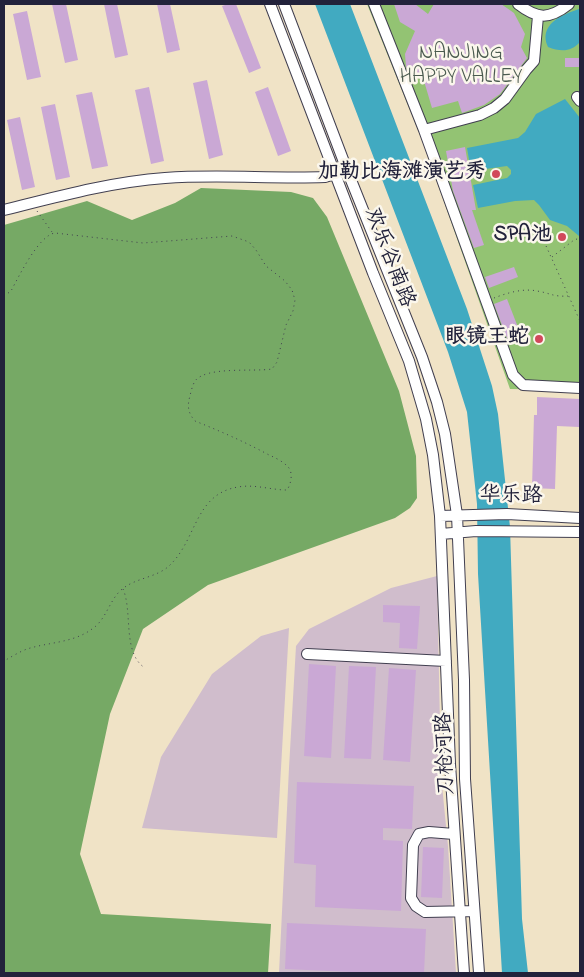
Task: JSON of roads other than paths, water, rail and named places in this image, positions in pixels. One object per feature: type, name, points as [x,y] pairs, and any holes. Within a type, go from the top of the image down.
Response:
[{"type":"street","name":"欢乐谷南路","points":[[270,4],[373,273],[409,361],[426,419],[433,455],[441,534]]},
{"type":"street","name":"欢乐谷南路","points":[[284,4],[347,170],[422,357],[437,402],[447,444],[458,533]]},
{"type":"street","points":[[374,4],[424,130],[513,375],[522,385],[580,388]]},
{"type":"street","points":[[518,4],[529,13],[538,16],[550,14],[569,4]]},
{"type":"street","points":[[424,130],[480,115],[494,108],[505,99],[534,61],[538,16]]},
{"type":"street","points":[[307,100],[312,106],[317,106],[320,96]]},
{"type":"street","points":[[4,210],[135,181],[198,176],[312,177],[336,174],[347,170]]},
{"type":"street","name":"华乐路","points":[[440,516],[507,514],[580,518]]},
{"type":"street","name":"华乐路","points":[[441,534],[476,531],[580,532]]},
{"type":"street","name":"刀枪河路","points":[[458,533],[465,779],[479,973]]},
{"type":"street","name":"刀枪河路","points":[[441,534],[454,834],[464,973]]},
{"type":"street","points":[[444,601],[452,594],[461,600]]},
{"type":"street","points":[[307,654],[446,661]]},
{"type":"street","points":[[454,834],[429,832],[419,834],[413,845],[411,898],[416,906],[425,912],[474,911]]},
{"type":"water","points":[[315,4],[350,4],[467,309],[492,386],[498,414],[510,527],[522,919],[528,973],[502,973],[478,574],[477,504],[467,412],[448,352]]},
{"type":"water","points":[[580,9],[580,42],[573,48],[566,50],[548,47],[546,33],[553,22],[565,14]]},
{"type":"water","points":[[565,99],[580,118],[579,236],[567,226],[550,220],[534,200],[515,201],[478,208],[473,185],[507,178],[511,174],[511,170],[507,166],[471,171],[467,148],[518,138],[525,132],[536,114]]},
{"type":"place","name":"加勒比海滩演艺秀","points":[[496,174]]},
{"type":"place","name":"SPA池","points":[[562,237]]},
{"type":"place","name":"眼镜王蛇","points":[[539,339]]},
{"type":"park label","name":"NANJING HAPPY VALLEY","points":[[461,67]]}]
